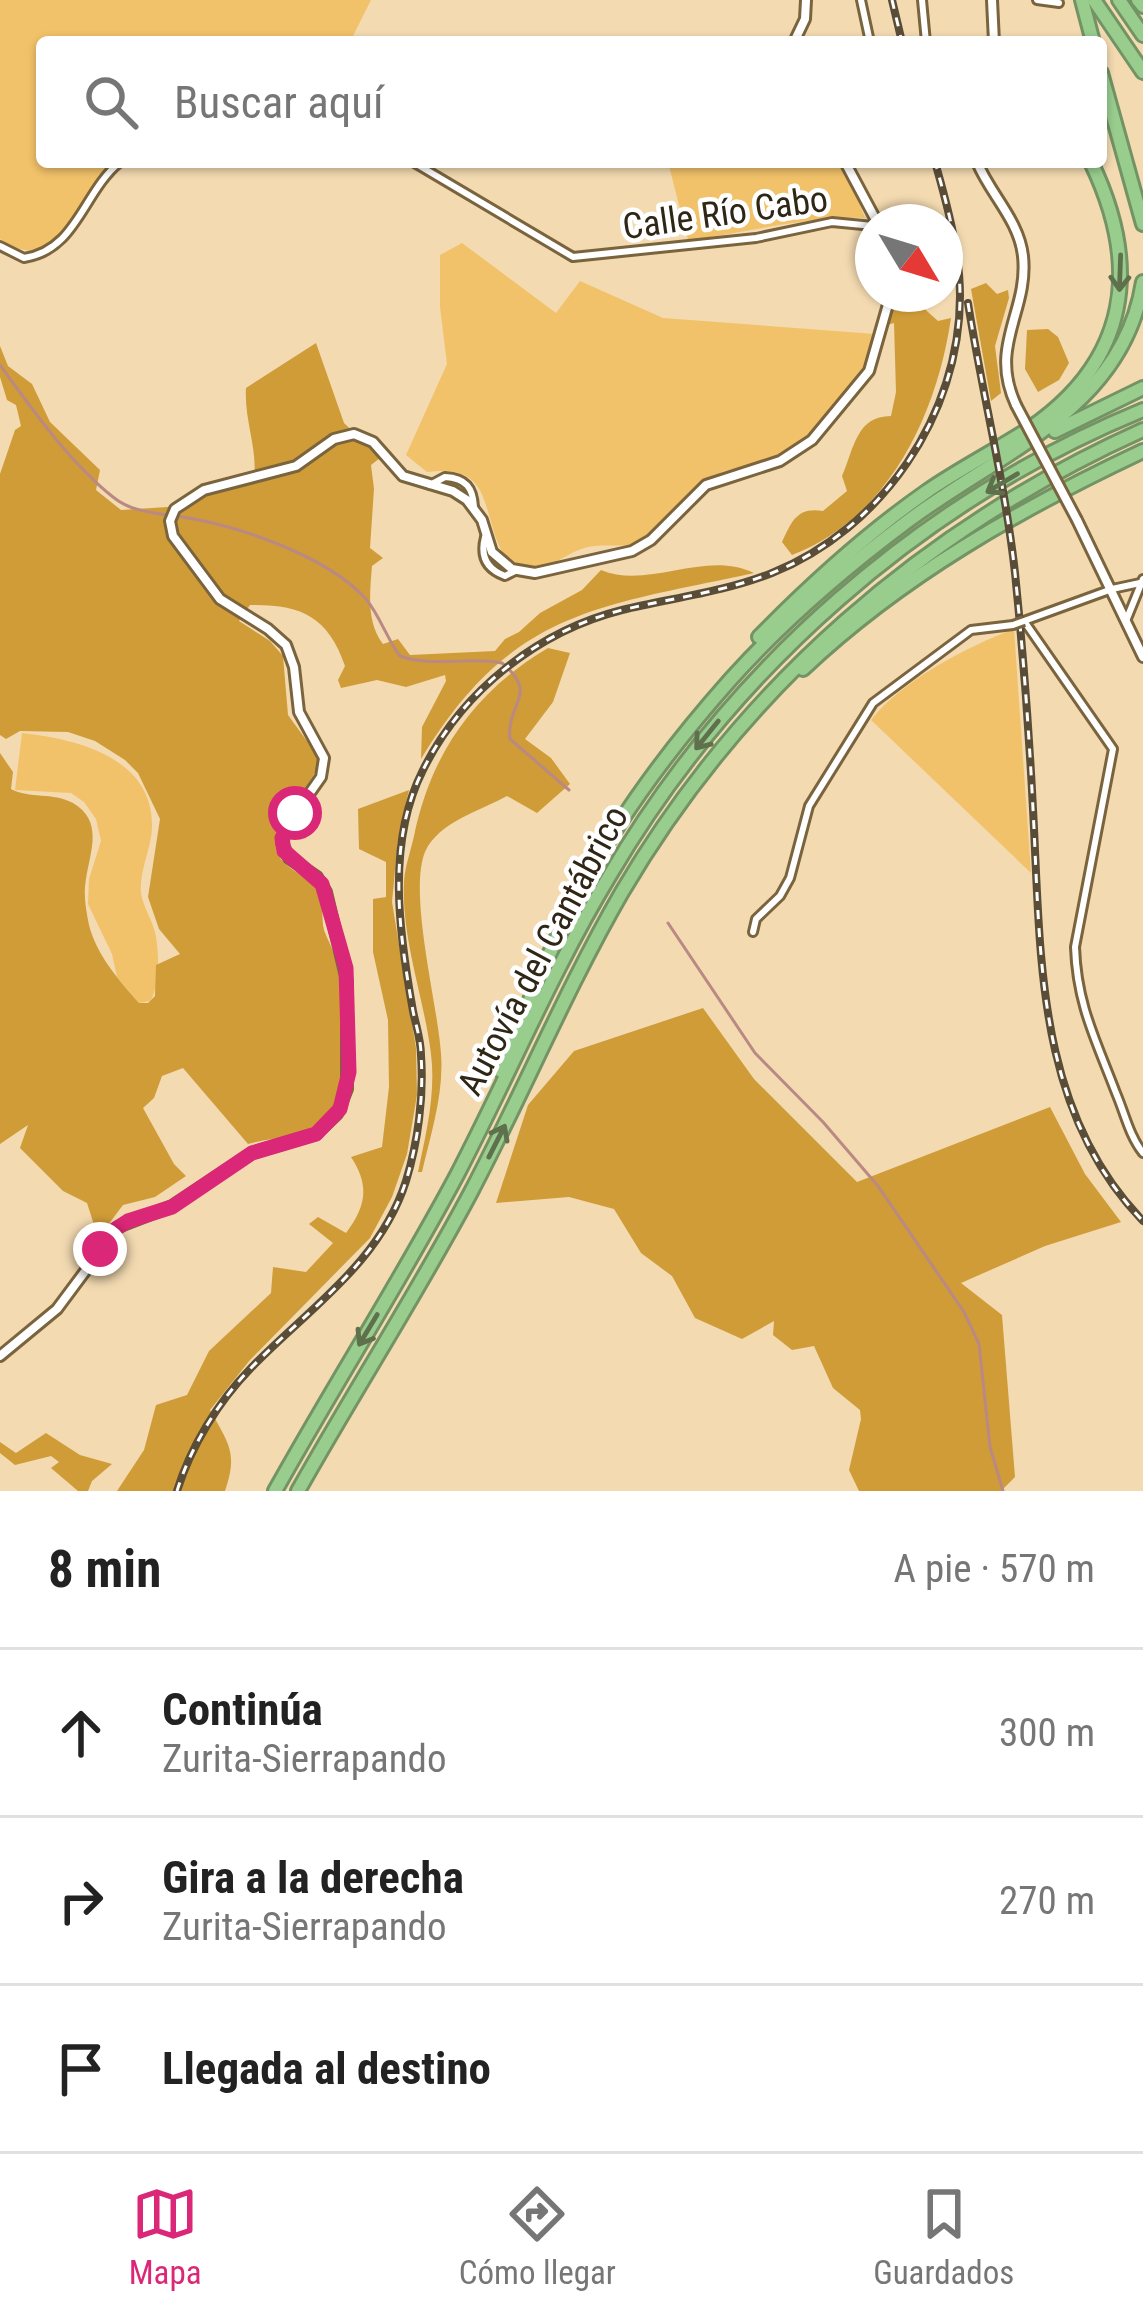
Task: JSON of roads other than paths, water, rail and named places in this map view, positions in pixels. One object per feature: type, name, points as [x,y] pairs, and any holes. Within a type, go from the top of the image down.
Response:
[{"type":"highway","points":[[1082,0],[1091,36]]},
{"type":"highway","points":[[1094,0],[1143,73]]},
{"type":"highway","points":[[1119,0],[1143,34]]},
{"type":"highway","points":[[1107,90],[1143,194]]},
{"type":"highway","points":[[1107,94],[1143,224]]},
{"type":"highway","points":[[427,1229],[543,968],[635,796],[693,713],[786,610],[847,554],[928,491],[1031,427],[1090,368],[1114,321],[1122,262],[1114,217],[1094,168]]},
{"type":"highway","points":[[605,848],[669,753],[763,645],[884,539],[1048,428],[1101,379],[1130,331],[1143,282]]},
{"type":"highway","points":[[1001,459],[1143,388]]},
{"type":"highway","name":"Autovía del Cantábrico","points":[[275,1491],[427,1229],[598,894],[656,801],[724,715],[798,635],[913,540],[1035,463],[1143,410]]},
{"type":"highway","name":"Autovía del Cantábrico","points":[[298,1491],[470,1193],[580,971],[653,842],[695,781],[810,652],[878,591],[947,539],[1029,488],[1143,430]]},
{"type":"highway","points":[[653,842],[759,714],[809,664],[880,605],[985,535],[1139,454]]},
{"type":"street","points":[[797,36],[805,19],[806,0]]},
{"type":"street","points":[[860,0],[869,36]]},
{"type":"street","points":[[922,0],[925,36]]},
{"type":"street","points":[[992,0],[994,36]]},
{"type":"street","points":[[1037,0],[1059,3]]},
{"type":"street","points":[[0,246],[24,258],[58,246],[113,168]]},
{"type":"street","name":"Calle Río Cabo","points":[[423,168],[573,257],[756,238],[832,222],[855,223]]},
{"type":"street","points":[[848,168],[865,204]]},
{"type":"street","points":[[980,168],[1014,226],[1023,255],[1004,356],[1007,381],[1143,657]]},
{"type":"street","points":[[0,1356],[58,1309],[118,1227],[172,1207],[252,1153],[316,1134],[334,1118],[347,1089],[346,975],[326,892],[320,880],[289,858],[282,843],[288,824],[323,773],[325,758],[298,712],[294,667],[286,646],[220,599],[176,540],[170,525],[175,509],[204,490],[296,466],[346,434],[370,440],[398,472],[453,491],[474,507],[495,556],[515,571],[535,573],[636,549],[655,537],[706,484],[799,451],[866,376],[886,312]]},
{"type":"street","points":[[753,932],[756,919],[780,896],[790,878],[809,806],[873,703],[970,630],[1013,625],[1142,581]]},
{"type":"street","points":[[1126,621],[1142,581]]},
{"type":"street","points":[[1024,621],[1113,749],[1076,967],[1085,1019],[1130,1133],[1143,1153]]},
{"type":"waterway","points":[[0,365],[52,435],[97,483],[125,505],[167,515]]},
{"type":"waterway","points":[[176,516],[251,534],[328,569],[366,599],[400,656],[502,663],[520,691],[510,739],[569,790]]},
{"type":"waterway","points":[[668,923],[755,1053],[878,1186],[964,1312],[979,1344],[990,1447],[1003,1491]]},
{"type":"railway","points":[[892,0],[901,36]]},
{"type":"railway","points":[[177,1491],[198,1441],[227,1395],[361,1261],[379,1237],[406,1181],[419,1119],[422,1071],[400,920],[400,858],[411,798],[439,741],[481,690],[532,649],[622,610],[772,573],[848,528],[880,497],[930,424],[956,340],[958,262],[937,168]]},
{"type":"railway","points":[[968,303],[1015,573],[1038,919],[1050,1028],[1081,1130],[1108,1177],[1143,1221]]}]
